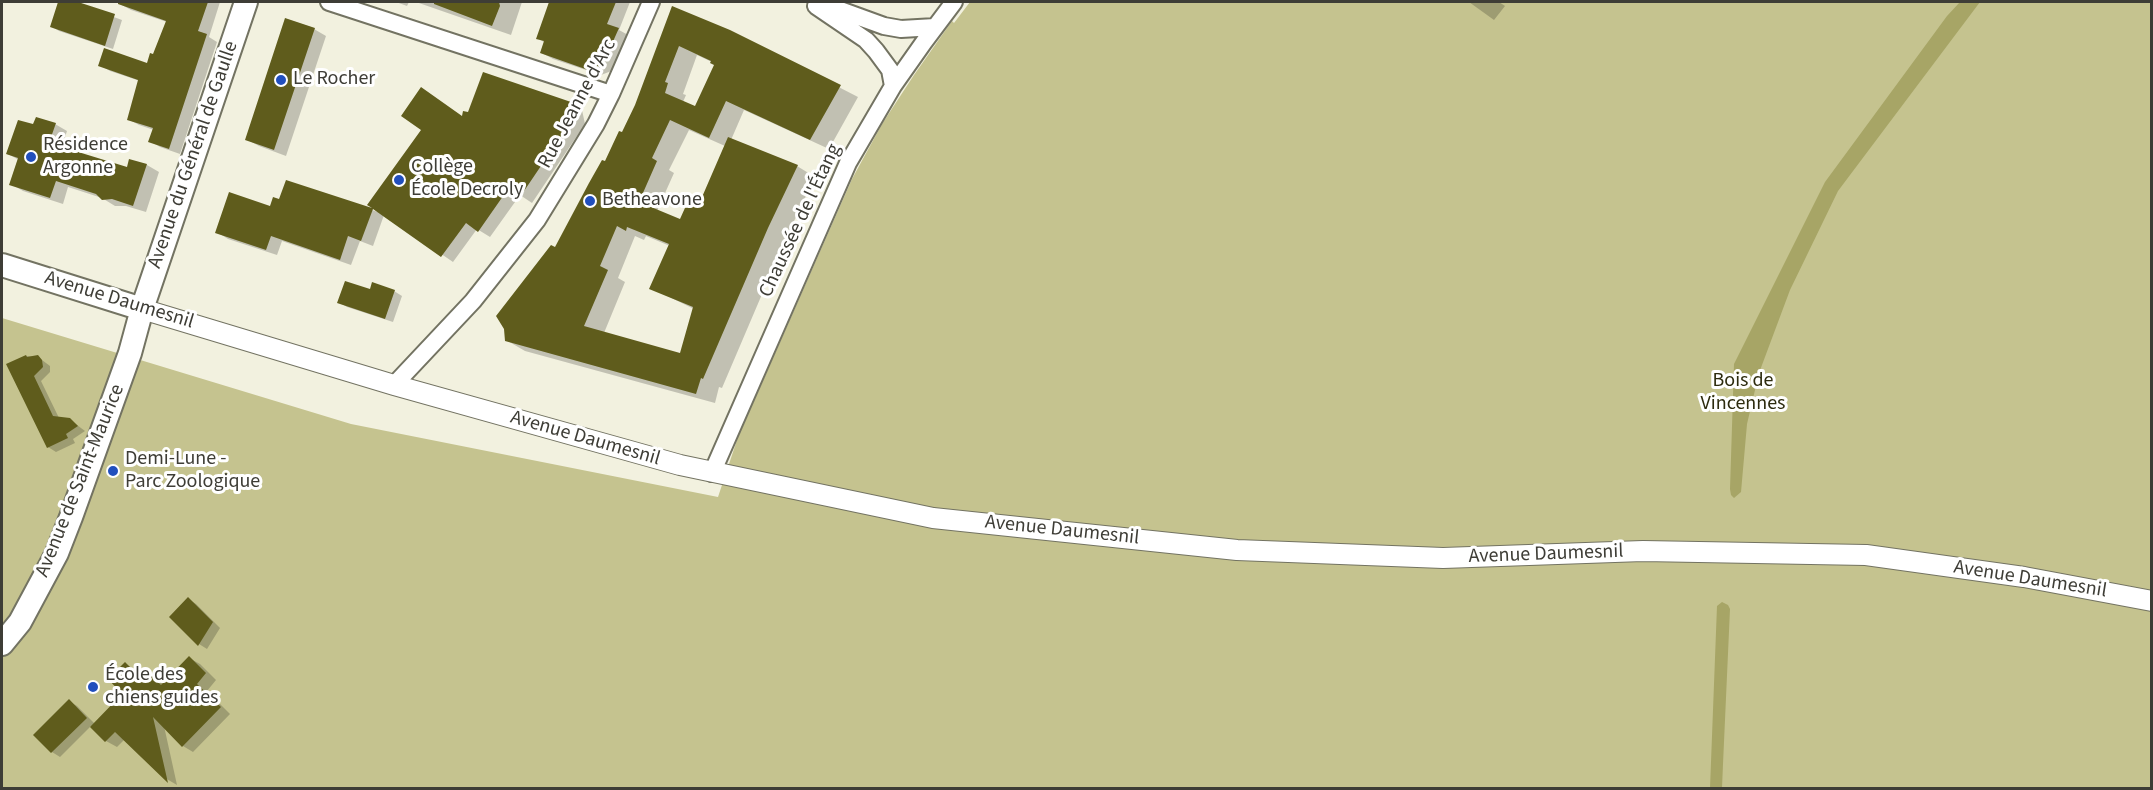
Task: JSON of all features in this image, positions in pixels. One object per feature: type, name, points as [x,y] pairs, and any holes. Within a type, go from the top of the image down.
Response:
[{"type":"main road","name":"Avenue du Général de Gaulle","points":[[142,309],[246,2]]},
{"type":"main road","name":"Avenue Daumesnil","points":[[2,265],[142,309]]},
{"type":"main road","name":"Avenue de Saint-Maurice","points":[[2,644],[20,622],[57,553],[127,363],[142,309]]},
{"type":"street","points":[[329,2],[611,94]]},
{"type":"street","name":"Rue Jeanne d'Arc","points":[[394,385],[473,301],[537,220],[568,172],[611,94],[651,2]]},
{"type":"street","name":"Chaussée de l'Étang","points":[[712,473],[848,164],[893,86],[954,2]]},
{"type":"street","points":[[811,4],[840,10],[884,26],[901,29],[935,27]]},
{"type":"street","points":[[811,4],[866,40],[890,70],[893,86]]},
{"type":"street","name":"Avenue Daumesnil","points":[[142,309],[394,385],[712,473],[933,518],[1237,550],[1443,558],[1643,551],[1866,555],[2024,577],[2151,601]]},
{"type":"green space","name":"Bois de Vincennes","points":[[970,2],[2151,2],[2151,788],[2,788],[2,318],[351,424],[718,497],[738,437],[852,179],[882,124],[914,75],[952,21],[954,23]]},
{"type":"shaded area","points":[[1960,2],[1980,2],[1838,191],[1790,290],[1759,373],[1747,424],[1741,492],[1734,498],[1730,489],[1734,364],[1825,182],[1947,16]]},
{"type":"shaded area","points":[[1722,602],[1730,609],[1722,788],[1710,788],[1717,606]]},
{"type":"building","points":[[58,2],[78,2],[115,14],[105,46],[50,27]]},
{"type":"building","points":[[118,2],[208,2],[198,31],[207,34],[169,149],[148,142],[153,128],[127,120],[138,80],[98,66],[104,48],[147,63],[166,21],[118,4]]},
{"type":"building","points":[[434,2],[499,2],[500,6],[492,26],[434,4]]},
{"type":"building","points":[[549,2],[616,2],[607,24],[619,28],[603,64],[588,70],[540,53],[544,41],[536,39]]},
{"type":"building","points":[[672,6],[730,30],[841,85],[810,140],[726,101],[709,138],[670,120],[652,158],[657,161],[639,202],[680,219],[689,199],[699,204],[728,137],[798,165],[768,228],[703,379],[701,378],[696,394],[505,341],[504,329],[496,316],[551,245],[555,247],[602,160],[605,161],[619,131],[622,132],[635,105]],"holes":[[[679,46],[711,61],[710,63],[714,65],[695,106],[665,93],[668,83],[665,82]],[[617,226],[626,231],[627,227],[669,244],[649,289],[693,307],[680,353],[584,326],[608,270],[600,266]]]},
{"type":"building","name":"Le Rocher","points":[[285,18],[315,28],[274,150],[245,140]]},
{"type":"building","points":[[483,72],[571,102],[574,117],[520,197],[508,189],[478,232],[466,223],[441,257],[373,209],[361,241],[348,236],[340,260],[271,236],[266,250],[215,233],[229,192],[270,206],[273,197],[279,199],[286,180],[372,208],[367,205],[421,130],[401,116],[421,87],[462,116],[463,111],[468,112]]},
{"type":"building","points":[[36,117],[56,123],[49,143],[127,167],[129,159],[147,164],[133,206],[112,199],[102,200],[96,194],[56,181],[50,198],[9,185],[18,158],[6,154],[18,120],[33,124]]},
{"type":"building","points":[[345,281],[370,289],[372,282],[395,290],[385,319],[337,303]]},
{"type":"building","points":[[26,355],[27,357],[38,355],[42,360],[43,367],[34,376],[53,416],[70,418],[78,426],[66,434],[68,438],[47,448],[6,364]]},
{"type":"building","points":[[188,597],[213,622],[198,646],[169,617]]},
{"type":"building","points":[[189,656],[206,673],[197,684],[221,707],[182,747],[153,717],[168,783],[115,732],[105,742],[90,727],[122,694],[108,679],[125,662],[140,677],[146,670],[161,685]]},
{"type":"building","points":[[69,699],[87,718],[51,753],[33,735]]},
{"type":"place","name":"Le Rocher","points":[[281,80]]},
{"type":"place","name":"Résidence Argonne","points":[[31,157]]},
{"type":"place","name":"Collège École Decroly","points":[[399,180]]},
{"type":"place","name":"Betheavone","points":[[590,201]]},
{"type":"place","name":"Demi-Lune - Parc Zoologique","points":[[113,471]]},
{"type":"place","name":"École des chiens guides","points":[[93,687]]}]
